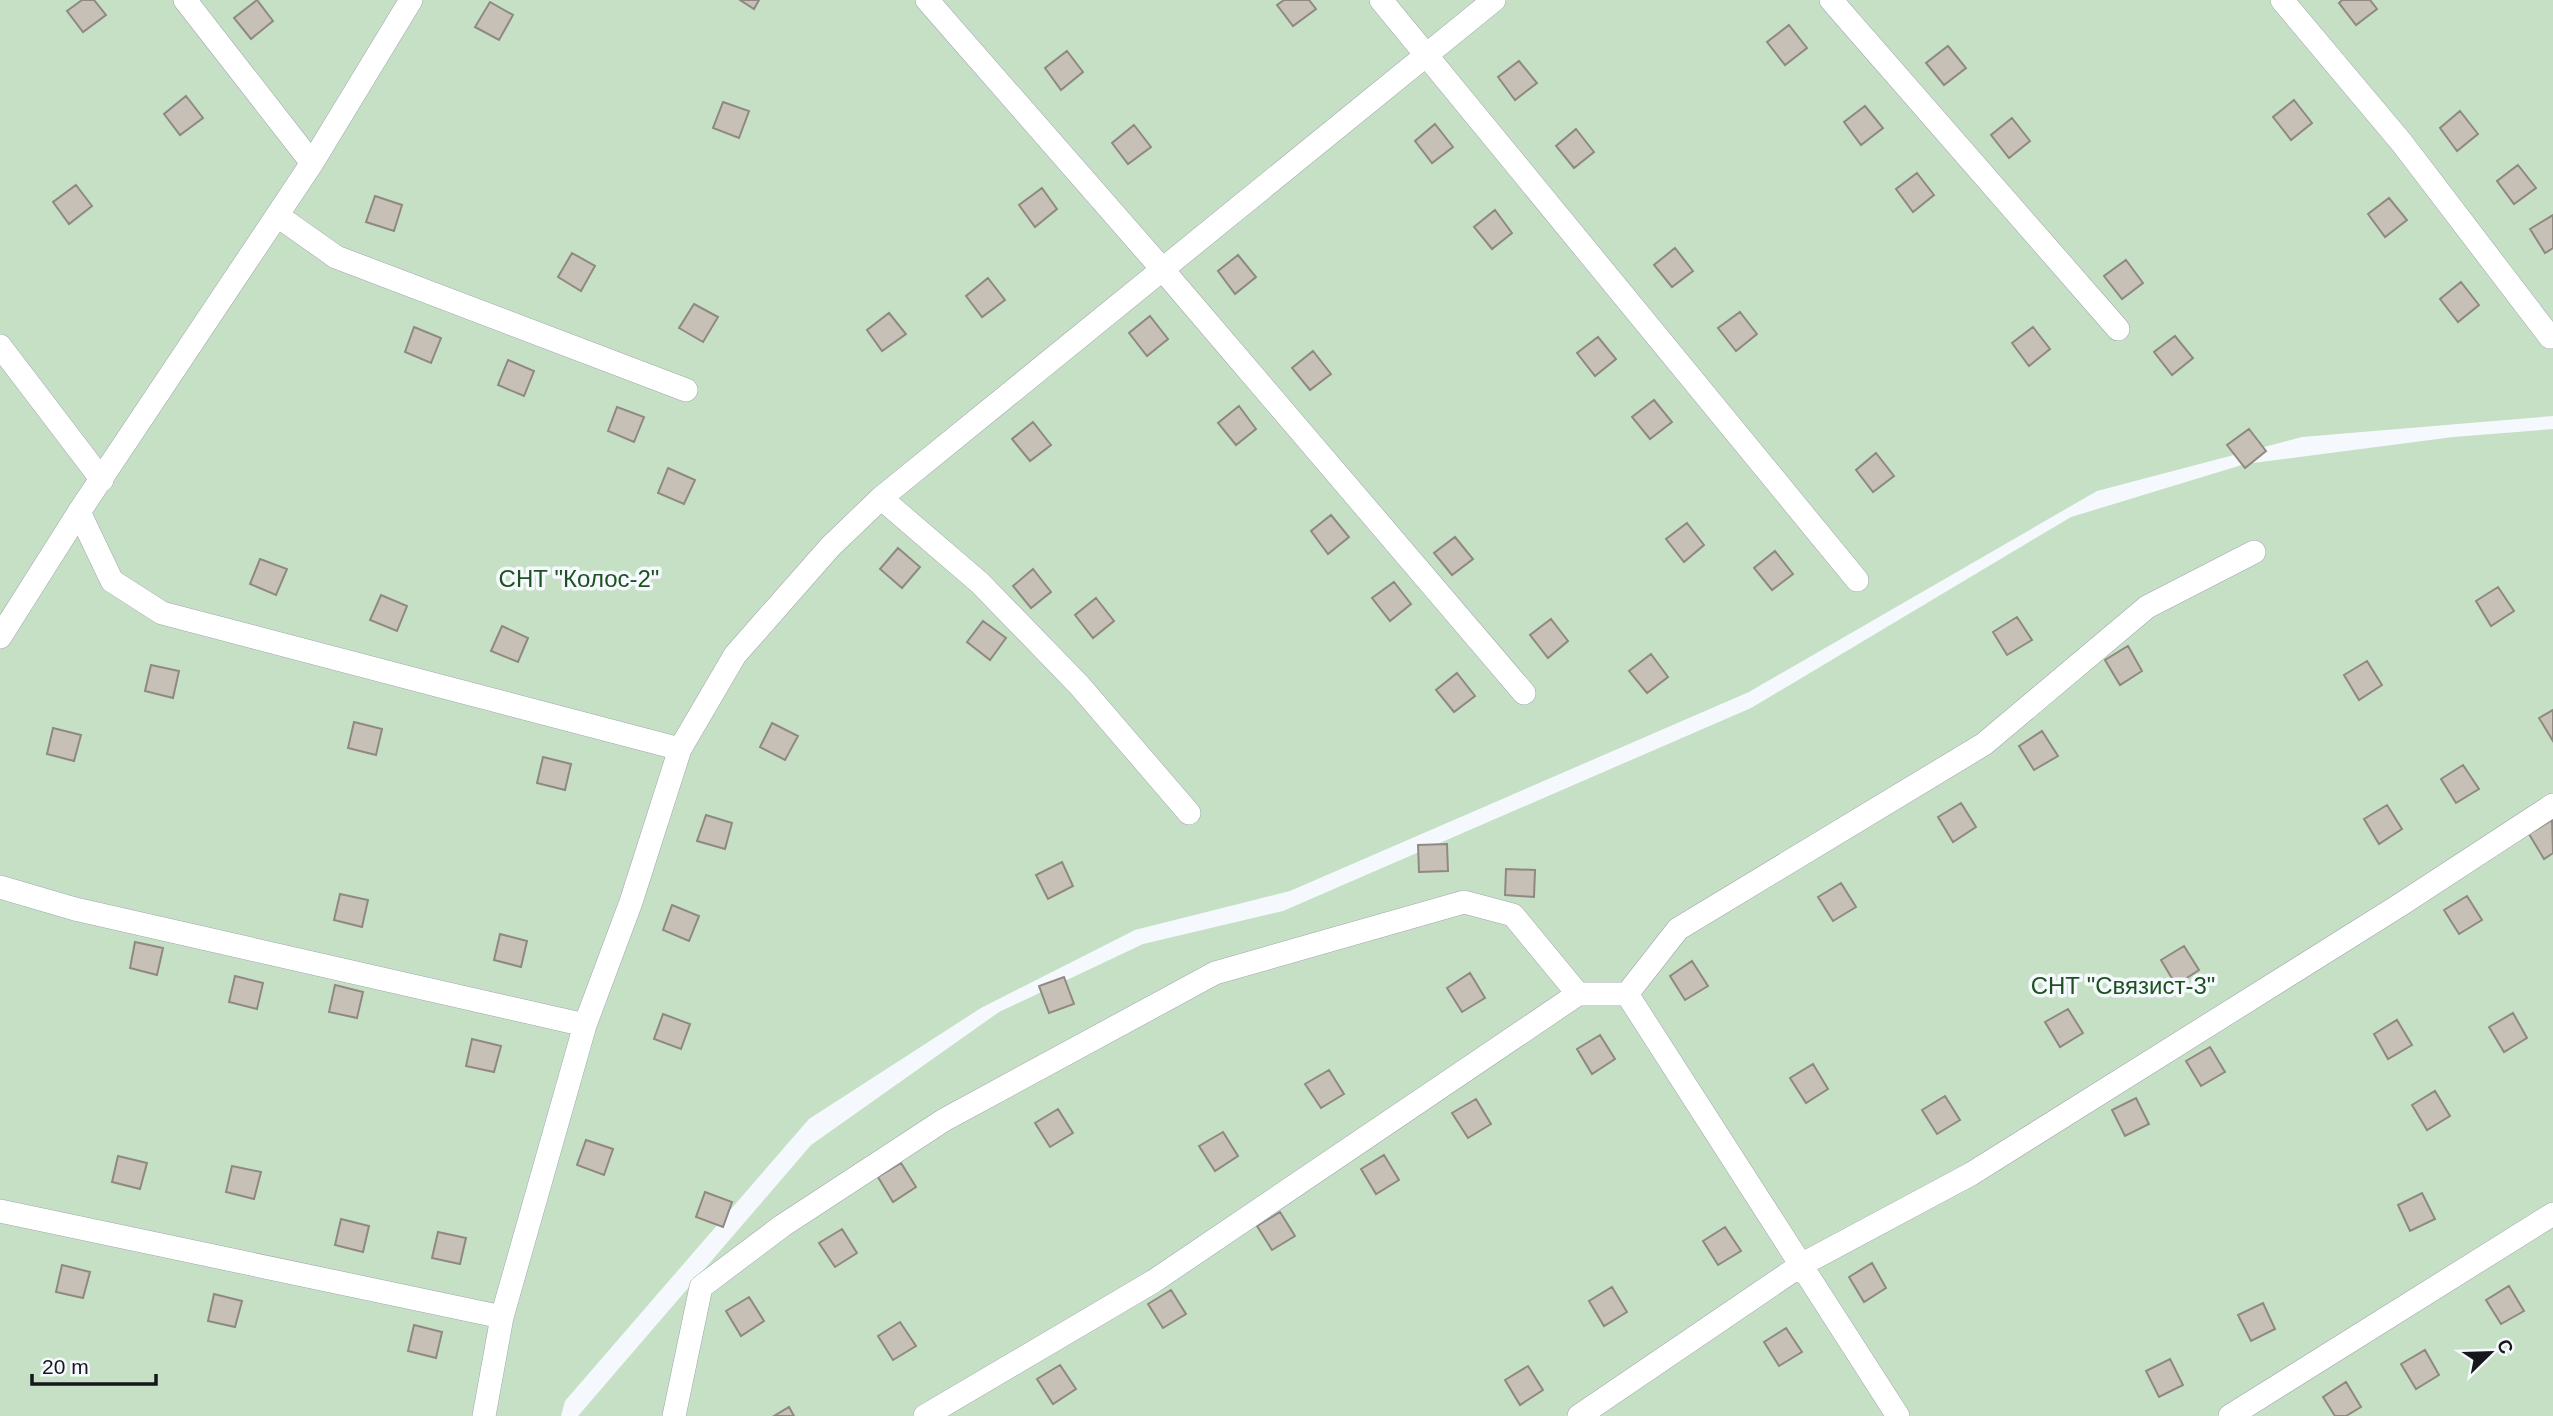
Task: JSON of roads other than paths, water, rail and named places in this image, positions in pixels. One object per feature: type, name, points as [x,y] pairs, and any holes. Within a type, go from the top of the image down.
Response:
[{"type":"lane","points":[[185,0],[312,163]]},
{"type":"lane","points":[[0,637],[79,512],[278,216],[411,0]]},
{"type":"lane","points":[[927,0],[1163,270],[1524,693]]},
{"type":"lane","points":[[1381,0],[1857,580]]},
{"type":"lane","points":[[484,1416],[502,1317],[585,1025],[631,902],[680,749],[735,655],[830,547],[881,498],[1494,0]]},
{"type":"lane","points":[[1832,0],[2118,329]]},
{"type":"lane","points":[[2282,0],[2402,143],[2550,337]]},
{"type":"lane","points":[[278,216],[336,257],[686,390]]},
{"type":"lane","points":[[0,345],[102,480]]},
{"type":"lane","points":[[881,498],[980,583],[1079,685],[1189,813]]},
{"type":"lane","points":[[79,512],[112,581],[162,613],[680,749]]},
{"type":"lane","points":[[1627,994],[1678,929],[1984,744],[2147,607],[2255,552]]},
{"type":"lane","points":[[1579,1416],[1801,1265],[1971,1174],[2400,905],[2553,805]]},
{"type":"lane","points":[[0,887],[75,909],[585,1025]]},
{"type":"lane","points":[[674,1416],[701,1287],[782,1226],[944,1121],[1215,973],[1464,902],[1513,915],[1578,994]]},
{"type":"lane","points":[[925,1416],[1154,1281],[1578,994],[1627,994]]},
{"type":"lane","points":[[1627,994],[1898,1416]]},
{"type":"lane","points":[[0,1211],[502,1317]]},
{"type":"lane","points":[[2230,1416],[2553,1214]]},
{"type":"park label","name":"СНТ \"Колос-2\"","points":[[579,579]]},
{"type":"park label","name":"СНТ \"Связист-3\"","points":[[2123,986]]}]
